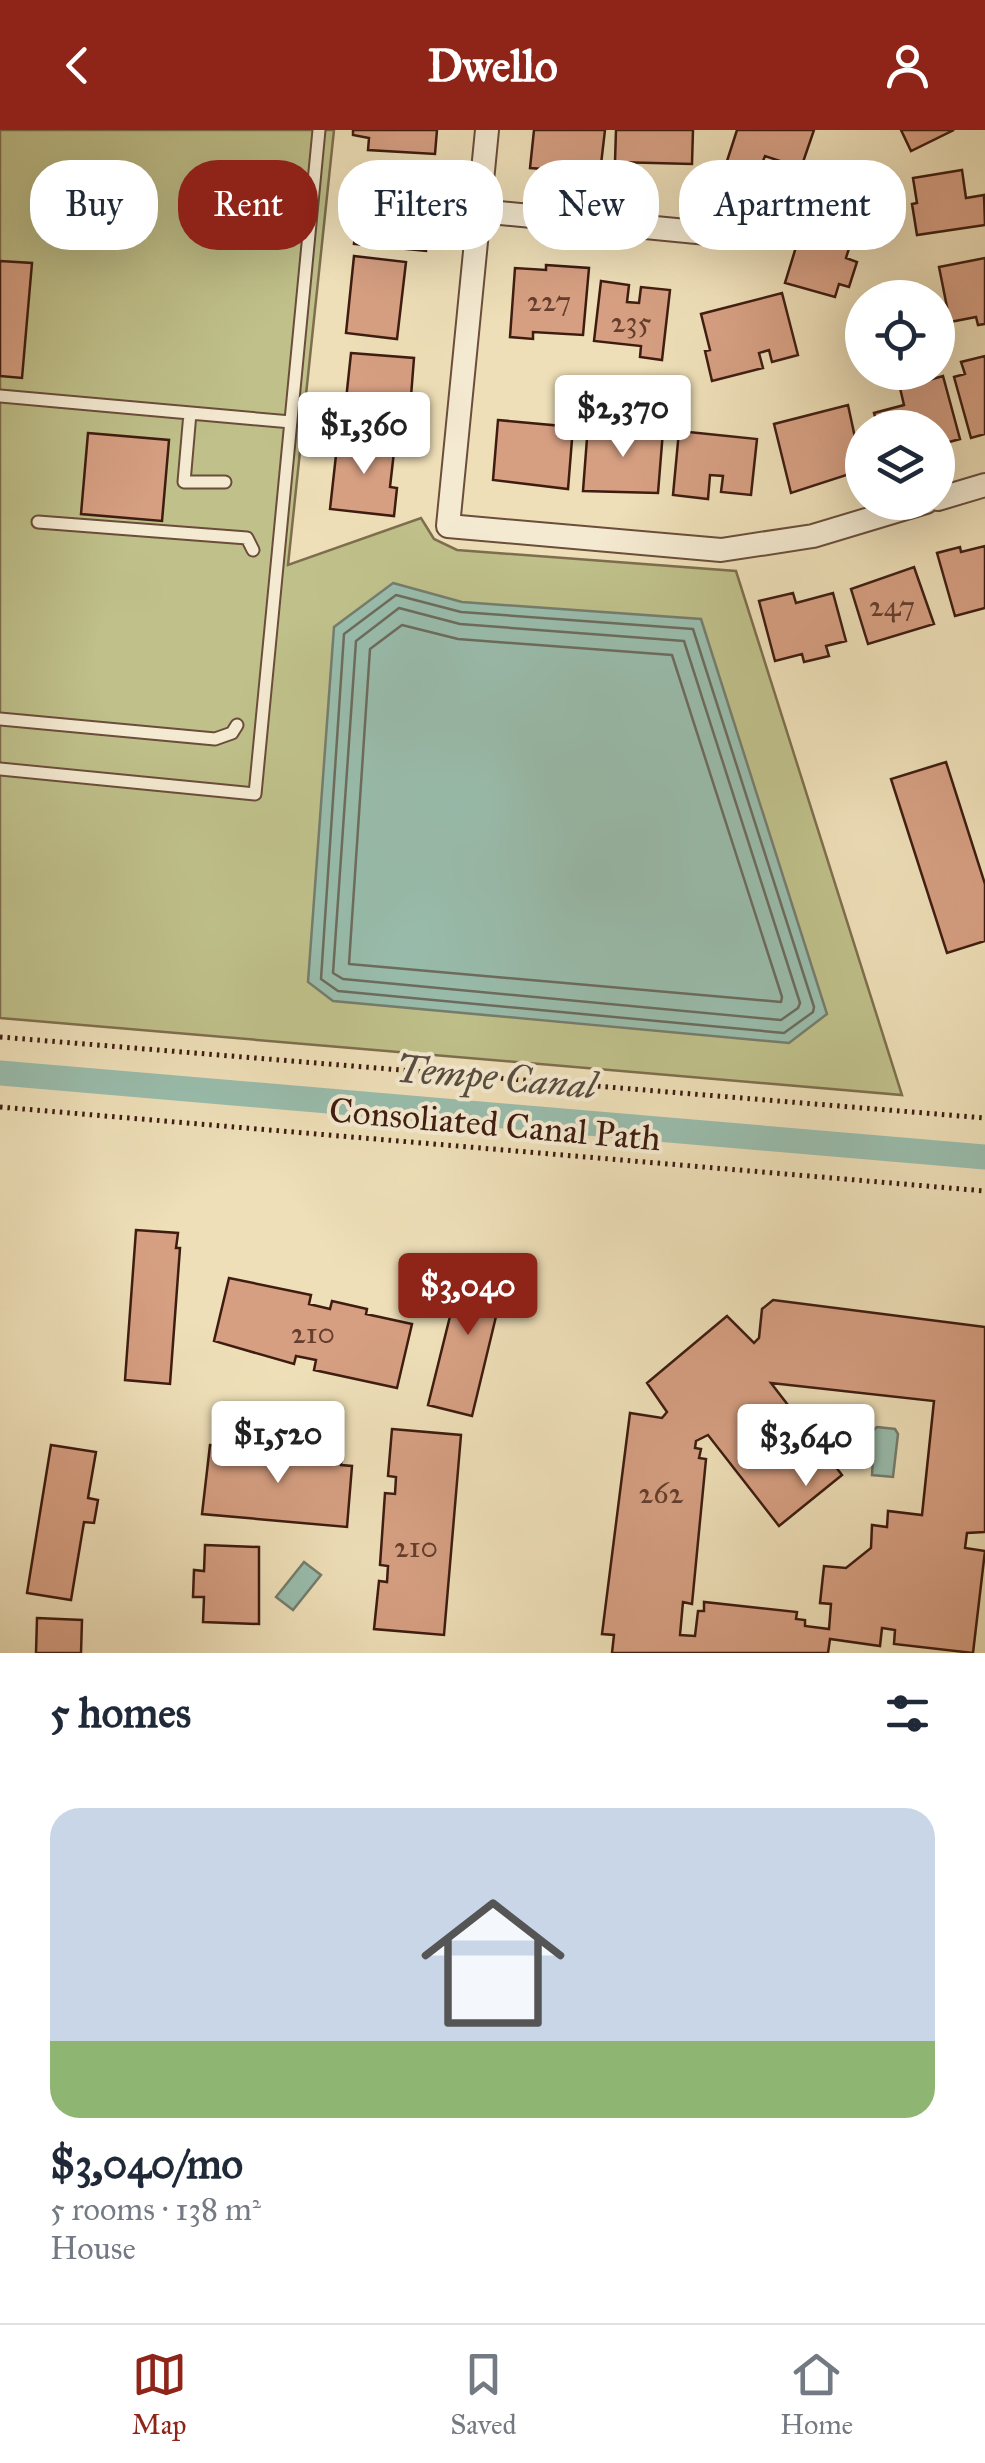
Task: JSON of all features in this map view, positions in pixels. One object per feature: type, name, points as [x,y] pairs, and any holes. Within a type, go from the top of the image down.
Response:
[{"type":"street","points":[[484,160],[487,130]]},
{"type":"street","points":[[503,214],[679,230]]},
{"type":"street","points":[[475,250],[448,526],[721,550],[813,536],[866,520]]},
{"type":"street","points":[[955,494],[985,485]]},
{"type":"lane","points":[[0,769],[255,794],[319,130]]},
{"type":"lane","points":[[0,396],[291,422]]},
{"type":"lane","points":[[190,413],[184,482],[225,482]]},
{"type":"lane","points":[[38,522],[247,538],[252,550]]},
{"type":"lane","points":[[0,719],[215,738],[232,733],[237,725]]},
{"type":"path","points":[[0,1037],[985,1118]]},
{"type":"path","name":"Consoliated Canal Path","points":[[0,1107],[985,1191]]},
{"type":"green space","points":[[0,130],[334,130],[288,565],[421,518],[434,539],[457,550],[736,571],[902,1095],[0,1018]]},
{"type":"water","points":[[393,583],[462,602],[701,619],[827,1014],[789,1043],[333,1001],[308,982],[334,627]]},
{"type":"water","points":[[877,1427],[895,1429],[898,1434],[893,1477],[872,1475],[873,1457],[863,1446],[864,1438]]},
{"type":"water","points":[[304,1562],[321,1575],[293,1610],[276,1597]]},
{"type":"building","points":[[353,130],[437,130],[435,154],[368,150],[369,138],[353,135]]},
{"type":"building","points":[[534,130],[605,130],[602,160],[531,160]]},
{"type":"building","points":[[616,130],[693,130],[692,160],[679,160],[679,164],[615,160]]},
{"type":"building","points":[[737,130],[814,130],[804,160],[765,156],[763,160],[727,160]]},
{"type":"building","points":[[901,130],[954,130],[911,151]]},
{"type":"building","points":[[962,170],[966,198],[984,195],[985,225],[917,235],[913,178]]},
{"type":"building","points":[[795,250],[848,250],[846,258],[857,262],[851,280],[845,280],[845,286],[839,284],[835,297],[785,283]]},
{"type":"building","points":[[354,256],[406,262],[397,339],[346,333]]},
{"type":"building","points":[[985,258],[985,324],[978,325],[976,317],[955,321],[955,280],[942,280],[939,267]]},
{"type":"building","points":[[0,261],[32,263],[22,378],[0,376]]},
{"type":"building","points":[[546,265],[589,268],[583,335],[533,332],[533,339],[510,337],[515,268],[546,270]]},
{"type":"building","points":[[601,281],[629,285],[627,302],[639,303],[641,287],[670,290],[662,360],[640,357],[641,346],[594,341]]},
{"type":"building","points":[[782,293],[798,355],[772,362],[769,350],[759,353],[763,368],[712,381],[705,351],[710,350],[701,314]]},
{"type":"building","points":[[351,353],[414,358],[408,435],[343,428]]},
{"type":"building","points":[[985,356],[985,434],[971,438],[955,381],[955,377],[965,374],[961,362]]},
{"type":"building","points":[[900,390],[947,390],[952,410],[885,410],[904,405]]},
{"type":"building","points":[[848,405],[845,476],[791,493],[774,424]]},
{"type":"building","points":[[498,420],[573,427],[568,489],[493,480]]},
{"type":"building","points":[[588,425],[663,431],[658,493],[583,491]]},
{"type":"building","points":[[679,431],[757,439],[751,495],[721,492],[723,476],[710,475],[708,499],[673,495]]},
{"type":"building","points":[[88,433],[169,440],[162,521],[81,514]]},
{"type":"building","points":[[338,437],[395,443],[390,487],[397,488],[394,516],[330,509]]},
{"type":"building","points":[[985,546],[985,608],[955,616],[937,553]]},
{"type":"building","points":[[914,567],[934,624],[868,644],[851,589]]},
{"type":"building","points":[[793,593],[796,603],[833,593],[846,641],[826,646],[829,656],[804,662],[802,654],[775,661],[759,601]]},
{"type":"building","points":[[946,762],[985,884],[985,941],[947,953],[891,779]]},
{"type":"building","points":[[136,1230],[178,1233],[170,1384],[125,1380]]},
{"type":"building","points":[[464,1260],[507,1271],[472,1416],[428,1405]]},
{"type":"building","points":[[229,1278],[311,1295],[309,1304],[330,1309],[332,1301],[367,1309],[366,1314],[412,1324],[397,1388],[314,1370],[316,1360],[296,1356],[294,1364],[214,1341]]},
{"type":"building","points":[[773,1300],[985,1327],[985,1532],[967,1533],[965,1548],[985,1551],[973,1653],[894,1644],[895,1630],[882,1628],[880,1646],[830,1639],[828,1653],[612,1653],[614,1635],[602,1634],[630,1413],[662,1418],[667,1412],[647,1383],[727,1316],[754,1343],[759,1338],[762,1309]],"holes":[[[771,1383],[934,1401],[922,1515],[888,1511],[887,1527],[872,1525],[871,1548],[846,1568],[824,1566],[820,1603],[831,1604],[829,1629],[805,1626],[805,1620],[796,1619],[797,1612],[704,1602],[704,1611],[698,1611],[695,1636],[680,1635],[683,1602],[692,1604],[706,1459],[699,1458],[701,1449],[695,1448],[696,1441],[708,1435],[779,1526],[842,1475]]]},
{"type":"building","points":[[392,1429],[461,1435],[444,1635],[374,1629],[379,1581],[387,1582],[388,1566],[380,1565],[385,1493],[395,1494],[396,1477],[388,1476]]},
{"type":"building","points":[[51,1445],[96,1452],[88,1498],[98,1500],[94,1523],[84,1522],[71,1600],[27,1593]]},
{"type":"building","points":[[210,1445],[342,1455],[341,1465],[352,1466],[347,1527],[202,1514]]},
{"type":"building","points":[[205,1545],[259,1547],[259,1624],[203,1622],[204,1597],[193,1597],[194,1570],[204,1571]]},
{"type":"building","points":[[37,1618],[82,1620],[81,1653],[36,1653]]},
{"type":"waterway","name":"Tempe Canal","points":[[0,1073],[985,1157]]}]
